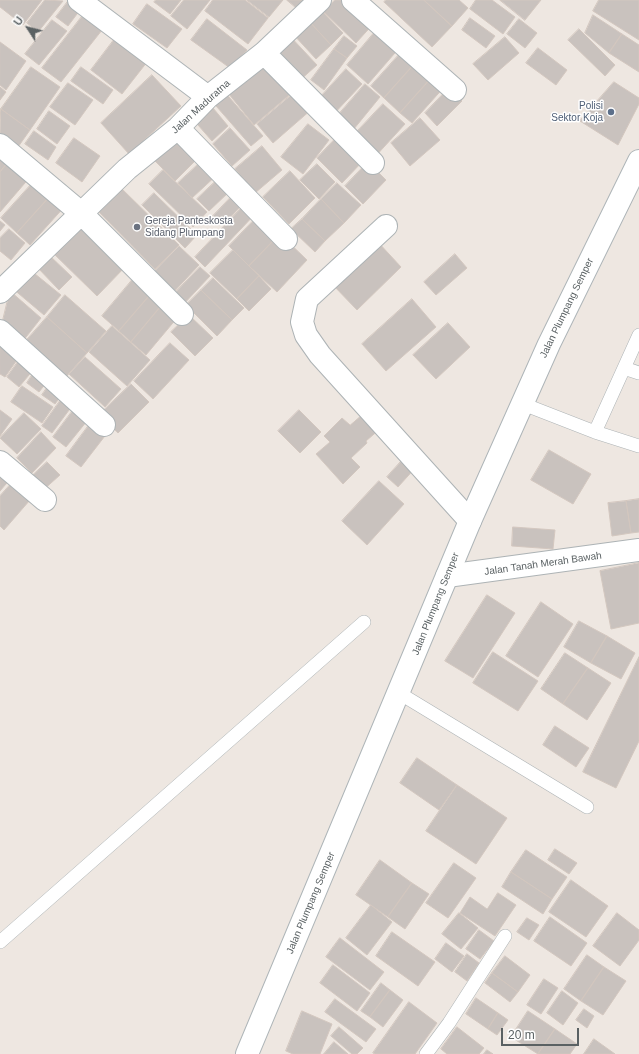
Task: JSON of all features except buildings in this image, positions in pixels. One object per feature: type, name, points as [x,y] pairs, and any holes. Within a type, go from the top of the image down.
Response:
[{"type":"street","points":[[79,0],[208,97]]},
{"type":"street","name":"Jalan Maduratna","points":[[0,292],[127,169],[178,128],[208,97],[264,53],[320,0]]},
{"type":"street","points":[[353,0],[455,90]]},
{"type":"street","points":[[264,53],[373,163]]},
{"type":"street","points":[[178,128],[286,240]]},
{"type":"street","points":[[0,145],[81,213],[182,314]]},
{"type":"street","name":"Jalan Plumpang Semper","points":[[247,1054],[470,522],[549,344],[639,161]]},
{"type":"street","points":[[386,226],[307,299],[302,322],[306,335],[320,355],[470,522]]},
{"type":"street","points":[[0,331],[104,425]]},
{"type":"street","points":[[0,462],[45,500]]},
{"type":"street","name":"Jalan Tanah Merah Bawah","points":[[447,576],[639,550]]},
{"type":"lane","points":[[595,432],[639,335]]},
{"type":"lane","points":[[624,368],[639,373]]},
{"type":"lane","points":[[523,404],[595,432],[639,446]]},
{"type":"lane","points":[[0,942],[364,622]]},
{"type":"lane","points":[[399,693],[587,807]]},
{"type":"lane","points":[[426,1054],[449,1023],[505,936]]},
{"type":"place","name":"Polisi Sektor Koja","points":[[611,112]]},
{"type":"place","name":"Gereja Panteskosta Sidang Plumpang","points":[[137,227]]}]
